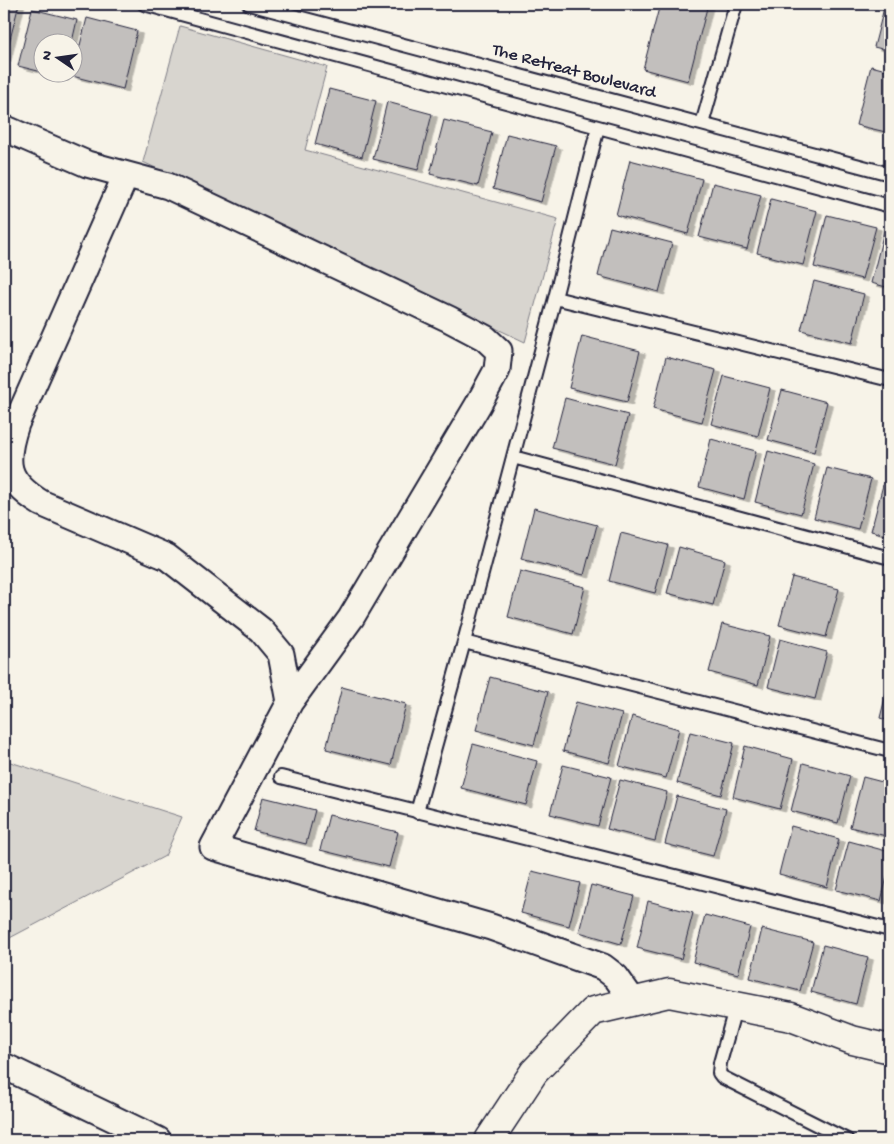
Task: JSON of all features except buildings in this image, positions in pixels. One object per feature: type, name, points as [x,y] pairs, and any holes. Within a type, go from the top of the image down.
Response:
[{"type":"street","points":[[4,128],[87,164],[168,186],[449,319],[485,338],[499,350],[497,370],[473,413],[351,618],[290,702],[212,848],[492,927],[603,967],[616,977],[633,1002]]},
{"type":"street","points":[[126,174],[16,424],[9,445],[9,471],[16,484],[26,494],[41,503],[167,557],[261,630],[282,654],[290,702]]},
{"type":"street","points":[[488,1140],[534,1072],[593,1011],[669,993],[791,1017],[852,1040],[890,1049]]},
{"type":"street","points":[[4,1066],[158,1140]]},
{"type":"lane","points":[[144,4],[890,206]]},
{"type":"lane","name":"The Retreat Boulevard","points":[[249,4],[890,174]]},
{"type":"lane","points":[[702,124],[736,4]]},
{"type":"lane","points":[[417,812],[513,457],[598,127]]},
{"type":"lane","points":[[554,298],[890,380]]},
{"type":"lane","points":[[513,457],[890,558]]},
{"type":"lane","points":[[464,642],[890,751]]},
{"type":"lane","points":[[281,777],[890,930]]},
{"type":"lane","points":[[736,1005],[720,1064],[719,1073],[722,1077],[847,1140]]},
{"type":"shaded area","points":[[180,26],[327,67],[305,150],[558,219],[525,342],[143,162]]},
{"type":"shaded area","points":[[4,760],[182,817],[165,856],[4,941]]}]
